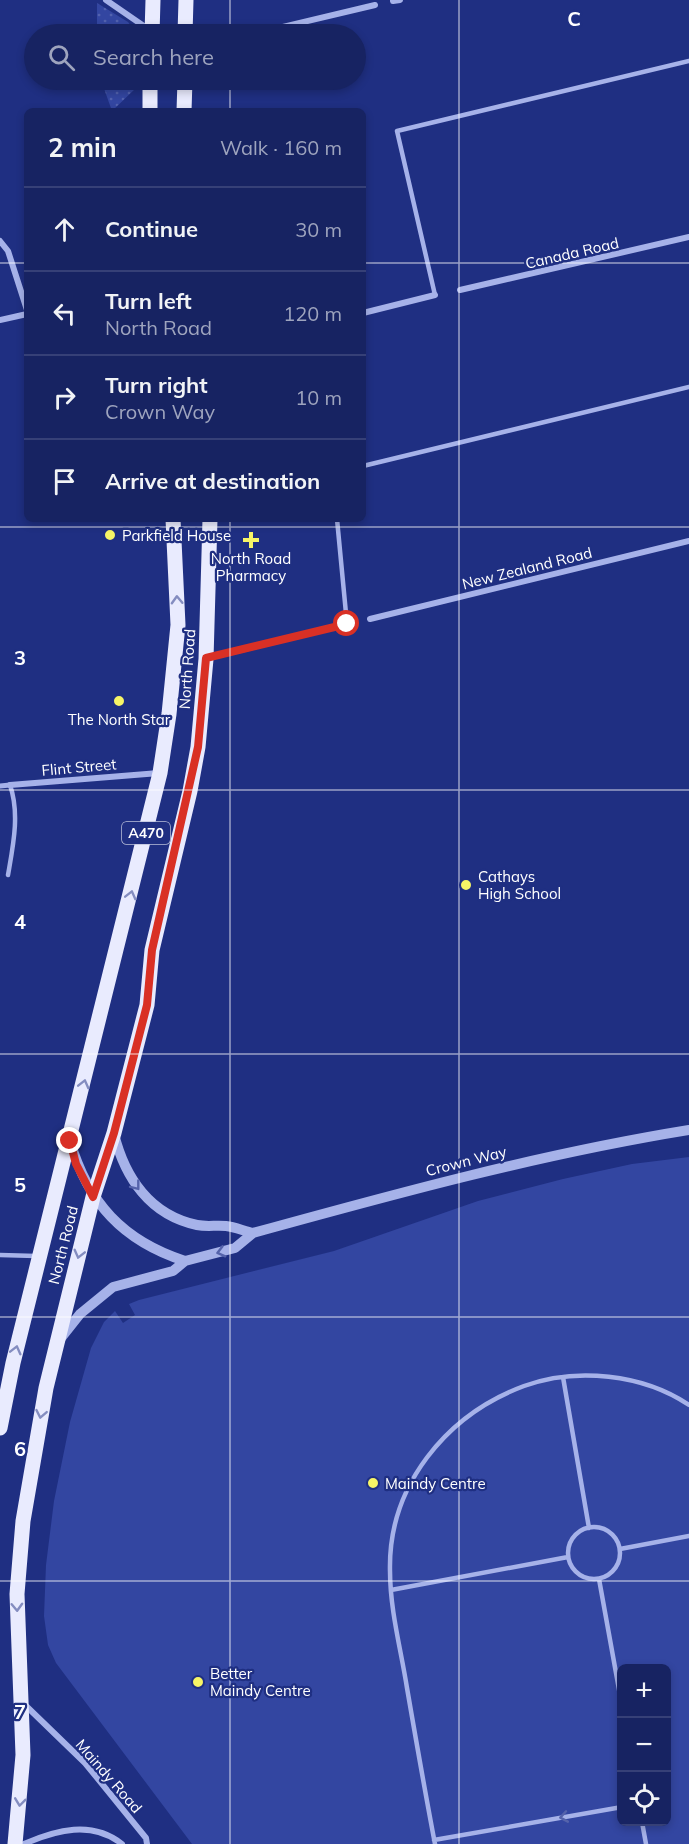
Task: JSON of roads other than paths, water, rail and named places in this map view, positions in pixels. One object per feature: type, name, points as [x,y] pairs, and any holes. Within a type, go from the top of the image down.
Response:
[{"type":"main road","points":[[152,24],[153,0]]},
{"type":"main road","points":[[185,24],[186,0]]},
{"type":"main road","points":[[150,90],[150,108]]},
{"type":"main road","points":[[184,108],[185,90]]},
{"type":"main road","name":"North Road","points":[[0,1428],[160,773],[171,703],[178,625],[173,522]]},
{"type":"main road","name":"North Road","points":[[15,1844],[22,1784],[23,1702],[17,1594],[31,1467],[56,1344],[93,1197],[114,1133],[147,1005],[152,950],[190,791],[202,711],[206,658],[210,522]]},
{"type":"street","points":[[106,0],[139,24]]},
{"type":"street","points":[[292,24],[374,3]]},
{"type":"street","name":"Canada Road","points":[[460,290],[689,237]]},
{"type":"street","points":[[0,241],[8,251],[24,302]]},
{"type":"street","points":[[366,312],[435,295]]},
{"type":"street","points":[[0,320],[24,313]]},
{"type":"street","name":"New Zealand Road","points":[[370,619],[689,541]]},
{"type":"street","points":[[206,658],[347,624]]},
{"type":"street","name":"Flint Street","points":[[0,786],[160,773]]},
{"type":"street","name":"Crown Way","points":[[56,1344],[80,1314],[113,1287],[173,1271],[185,1261],[235,1248],[253,1233],[452,1179],[601,1144],[689,1130]]},
{"type":"street","name":"Crown Way","points":[[114,1133],[120,1160],[133,1184],[160,1210],[199,1225],[228,1226],[253,1233]]},
{"type":"street","points":[[70,1141],[76,1164],[93,1197],[109,1216],[135,1238],[165,1255],[185,1261]]},
{"type":"street","name":"Maindy Road","points":[[23,1702],[85,1763],[146,1838],[147,1844]]},
{"type":"street","points":[[24,1844],[50,1833],[81,1829],[100,1833],[122,1844]]},
{"type":"lane","points":[[435,295],[397,131],[689,61]]},
{"type":"lane","points":[[366,465],[689,387]]},
{"type":"lane","points":[[337,522],[347,624]]},
{"type":"lane","points":[[8,875],[13,846],[16,801],[10,785]]},
{"type":"lane","points":[[0,1255],[40,1257]]},
{"type":"lane","points":[[617,1808],[434,1842],[391,1590],[391,1552],[398,1515],[414,1477],[435,1446],[469,1413],[489,1401],[534,1382],[562,1377],[601,1376],[623,1379],[663,1391],[689,1405]]},
{"type":"lane","points":[[562,1377],[589,1528]]},
{"type":"lane","points":[[589,1528],[606,1530],[618,1542],[620,1549],[620,1558],[613,1572],[598,1579],[590,1579],[576,1571],[568,1557],[568,1549],[575,1535],[589,1528]]},
{"type":"lane","points":[[620,1549],[689,1536]]},
{"type":"lane","points":[[391,1590],[568,1557]]},
{"type":"lane","points":[[598,1579],[617,1684]]},
{"type":"lane","points":[[643,1826],[646,1844]]},
{"type":"place","name":"Parkfield House","points":[[110,535]]},
{"type":"place","name":"North Road Pharmacy","points":[[251,540]]},
{"type":"place","name":"The North Star","points":[[119,701]]},
{"type":"place","name":"Cathays High School","points":[[466,885]]},
{"type":"place","name":"Maindy Centre","points":[[373,1483]]},
{"type":"place","name":"Better Maindy Centre","points":[[198,1682]]}]
